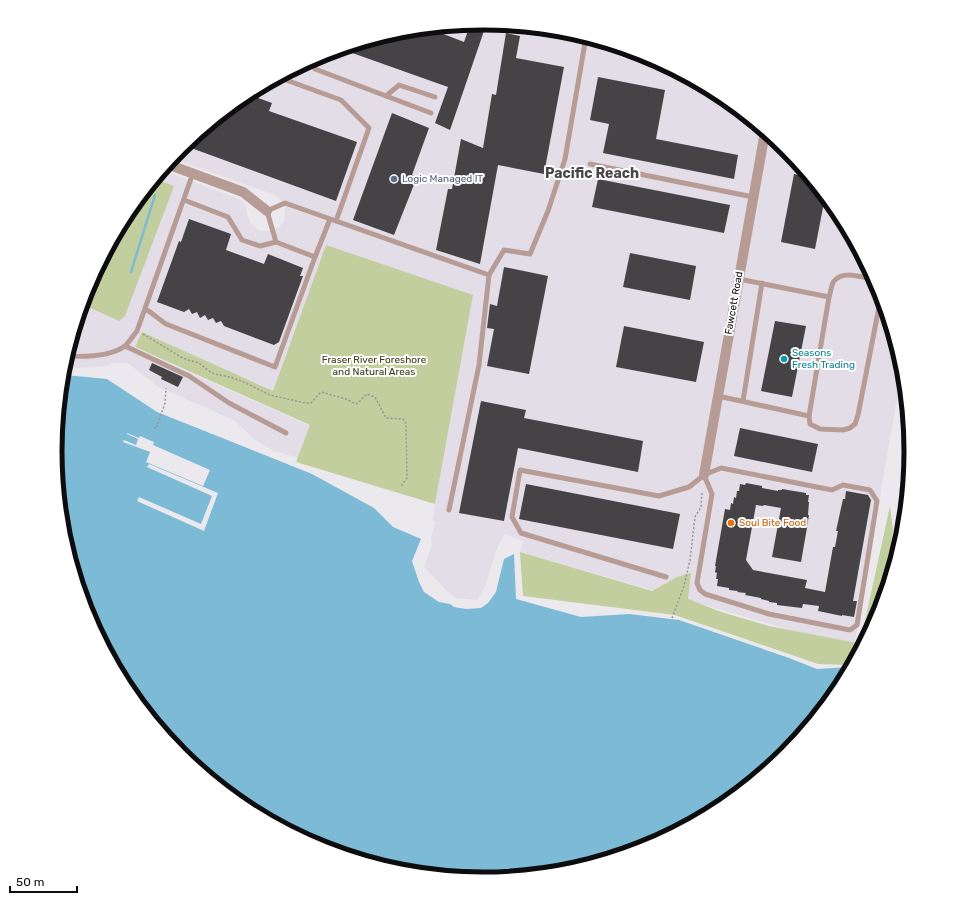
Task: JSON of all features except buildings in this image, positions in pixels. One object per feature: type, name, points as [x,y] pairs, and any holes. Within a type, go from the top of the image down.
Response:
[{"type":"street","name":"Fawcett Road","points":[[704,475],[764,138]]},
{"type":"street","points":[[173,166],[244,192],[267,211]]},
{"type":"lane","points":[[449,510],[479,365],[489,275],[504,250],[530,254],[548,211],[565,159],[585,43]]},
{"type":"lane","points":[[313,66],[315,69],[430,113]]},
{"type":"lane","points":[[145,309],[153,313],[166,324],[275,367],[315,258],[333,220],[369,128],[341,100],[285,79]]},
{"type":"lane","points":[[386,96],[399,85],[435,98]]},
{"type":"lane","points":[[590,164],[753,197]]},
{"type":"lane","points":[[73,356],[102,355],[116,350],[125,346],[137,332],[193,173]]},
{"type":"lane","points":[[184,200],[228,217],[242,240],[260,246],[276,242],[315,258]]},
{"type":"lane","points":[[276,242],[267,211],[285,202],[489,275]]},
{"type":"lane","points":[[866,278],[849,274],[838,278],[833,282],[829,297],[809,416],[810,424],[820,429],[843,430],[850,428],[854,424],[858,415],[879,310]]},
{"type":"lane","points":[[739,279],[829,297]]},
{"type":"lane","points":[[743,401],[762,283]]},
{"type":"lane","points":[[125,346],[189,376],[229,403],[286,433]]},
{"type":"lane","points":[[718,396],[809,416]]},
{"type":"lane","points":[[666,578],[521,533],[512,517],[520,470],[659,496],[689,487],[704,475],[721,468],[832,490],[843,485],[870,490],[877,501],[857,625],[850,630],[769,614],[705,594],[700,590],[697,583],[712,494],[704,475]]},
{"type":"path","points":[[137,332],[182,357],[199,363],[209,372],[244,382],[270,395],[305,403],[311,402],[321,392],[346,399],[356,404],[358,404],[367,394],[375,397],[386,418],[403,419],[406,423],[407,478],[401,486]]},
{"type":"path","points":[[154,428],[156,429],[165,402],[166,388]]},
{"type":"path","points":[[672,618],[684,586],[690,560],[695,517],[701,507],[704,475]]},
{"type":"shaded area","points":[[482,30],[537,34],[591,44],[618,52],[669,73],[693,86],[739,117],[760,134],[799,173],[833,217],[860,265],[871,290],[889,342],[895,369],[899,389],[854,648],[520,552],[523,541],[504,534],[496,551],[486,584],[477,600],[455,598],[447,591],[424,567],[432,545],[431,537],[436,522],[433,521],[435,504],[473,295],[326,246],[273,391],[142,332],[135,348],[310,426],[298,458],[272,450],[255,440],[235,421],[157,386],[128,363],[112,363],[107,366],[70,369],[76,342],[88,306],[94,309],[174,186],[160,181],[167,172],[239,199],[245,204],[250,222],[258,230],[271,231],[279,227],[284,221],[285,207],[280,199],[275,195],[178,160],[205,134],[226,117],[272,86],[296,73],[347,52],[400,38],[455,31]]},
{"type":"green space","points":[[160,181],[174,186],[125,316],[119,321],[88,307],[105,265],[118,240],[132,217]]},
{"type":"green space","name":"Fraser River Foreshore and Natural Areas","points":[[326,245],[473,295],[435,504],[296,462],[310,425],[135,347],[142,332],[273,391]]},
{"type":"green space","points":[[890,506],[893,530],[887,565],[871,612],[857,642],[865,621]]},
{"type":"green space","points":[[520,552],[652,591],[677,577],[691,573],[688,599],[721,612],[769,626],[857,643],[845,665],[818,664],[675,615],[523,596]]},
{"type":"water","points":[[69,376],[107,379],[157,412],[312,474],[374,508],[393,527],[421,539],[412,561],[424,592],[439,602],[466,609],[481,608],[488,603],[496,592],[504,559],[514,554],[516,599],[581,617],[629,614],[679,620],[817,669],[844,667],[833,685],[799,729],[760,768],[739,785],[693,816],[669,829],[618,850],[565,864],[510,871],[482,872],[455,871],[400,864],[347,850],[321,840],[272,816],[226,785],[205,768],[166,729],[148,707],[132,685],[118,661],[105,637],[84,586],[76,560],[65,506],[62,479],[62,423]]},
{"type":"pier","points":[[127,433],[139,438],[140,436],[154,442],[153,445],[210,470],[203,486],[146,462],[150,452],[123,442],[124,440],[136,445],[138,439]]},
{"type":"pier","points":[[149,464],[218,493],[204,531],[137,501],[139,497],[201,524],[212,496],[147,467]]},
{"type":"waterway","points":[[131,272],[155,195]]},
{"type":"place","name":"Logic Managed IT","points":[[394,179]]},
{"type":"place","name":"Seasons Fresh Trading","points":[[784,359]]},
{"type":"place","name":"Soul Bite Food","points":[[731,523]]},
{"type":"district","name":"Pacific Reach","points":[[592,173]]}]
